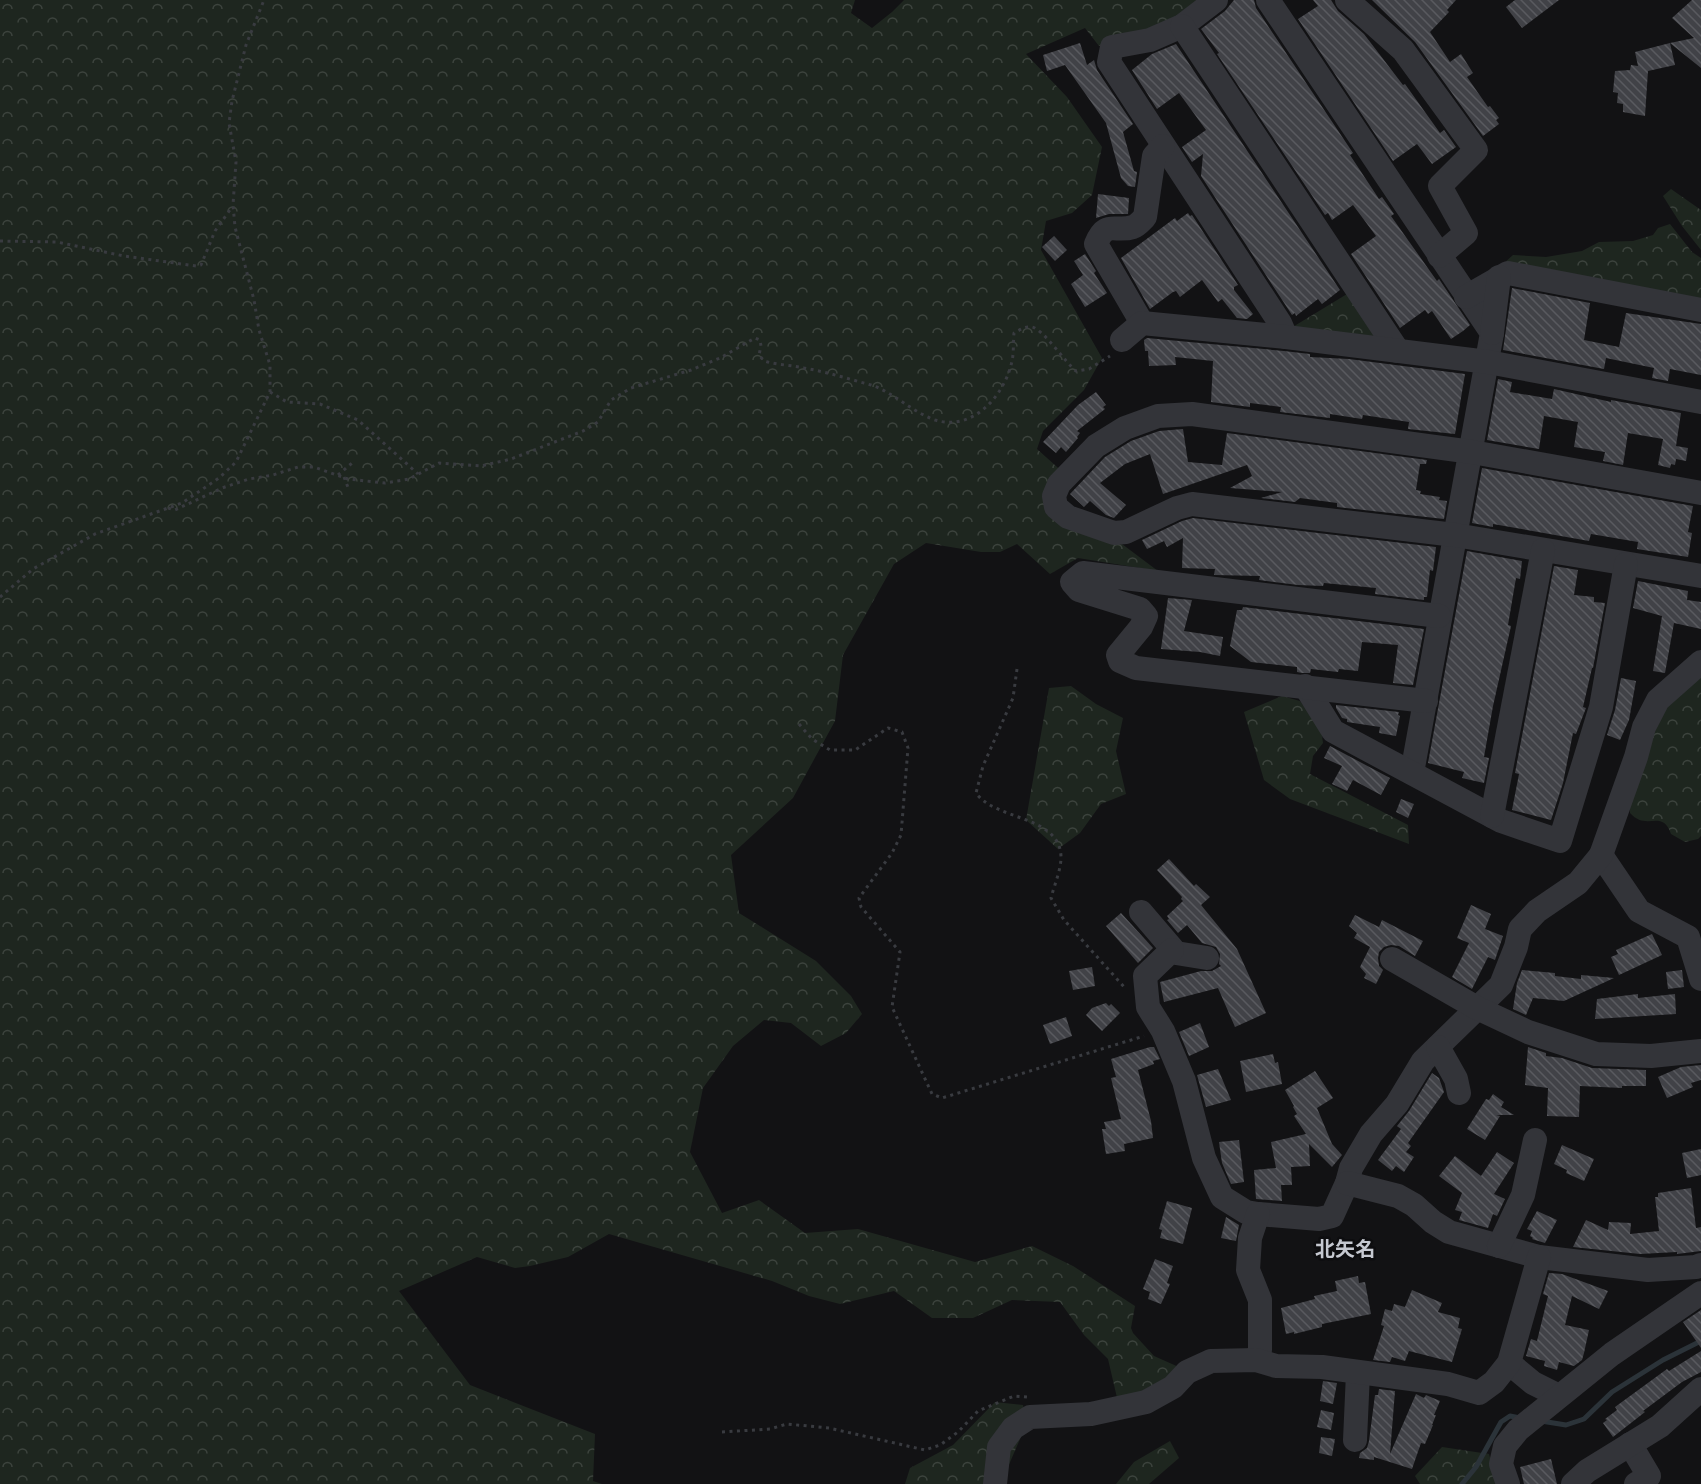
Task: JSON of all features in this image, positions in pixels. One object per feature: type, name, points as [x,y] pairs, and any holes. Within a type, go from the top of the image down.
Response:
[{"type":"street","points":[[1216,0],[1182,26],[1150,40],[1112,47],[1108,62],[1280,323],[1286,337]]},
{"type":"street","points":[[1268,0],[1438,256],[1492,333]]},
{"type":"street","points":[[1352,1],[1403,50],[1476,150],[1440,186],[1466,233],[1438,256]]},
{"type":"street","points":[[1182,26],[1398,351]]},
{"type":"street","points":[[1142,323],[1096,244],[1100,234],[1109,228],[1134,227],[1145,217],[1154,156],[1163,146]]},
{"type":"street","points":[[1466,297],[1508,273],[1701,310]]},
{"type":"street","points":[[1412,773],[1439,616],[1488,362],[1499,277]]},
{"type":"street","points":[[1122,340],[1142,323],[1286,337],[1488,362],[1701,402]]},
{"type":"street","points":[[1701,493],[1472,452],[1192,414],[1158,417],[1125,428],[1096,446],[1059,484],[1054,496],[1056,507],[1068,517],[1114,533],[1126,532],[1177,508],[1192,504],[1455,535],[1701,576]]},
{"type":"street","points":[[1492,816],[1543,550]]},
{"type":"street","points":[[1305,687],[1334,731],[1492,816],[1560,841],[1601,707],[1626,564]]},
{"type":"street","points":[[1426,701],[1136,668],[1120,661],[1118,655],[1142,627],[1146,616],[1140,609],[1079,590],[1072,582],[1083,573],[1439,616]]},
{"type":"street","points":[[1172,950],[1145,976],[1148,1007],[1163,1030],[1184,1081],[1204,1158],[1222,1197],[1246,1212],[1319,1219],[1332,1216],[1347,1183],[1351,1168],[1371,1134],[1397,1104],[1423,1061],[1501,984],[1516,947],[1520,929],[1537,911],[1578,883],[1601,855],[1636,757],[1644,727],[1658,700],[1701,662]]},
{"type":"street","points":[[1601,855],[1639,911],[1688,938],[1701,979]]},
{"type":"street","points":[[1142,912],[1176,953],[1207,958]]},
{"type":"street","points":[[1392,959],[1423,965],[1477,1008],[1528,1032],[1596,1054],[1650,1056],[1701,1051]]},
{"type":"street","points":[[1438,1047],[1456,1079],[1459,1093]]},
{"type":"street","points":[[1499,1246],[1522,1196],[1535,1140]]},
{"type":"street","points":[[1347,1183],[1398,1196],[1414,1205],[1433,1222],[1449,1232],[1539,1257],[1648,1270],[1701,1265]]},
{"type":"street","points":[[1256,1360],[1260,1350],[1260,1300],[1248,1270],[1250,1238],[1258,1214]]},
{"type":"street","points":[[995,1484],[999,1447],[1013,1428],[1030,1417],[1091,1414],[1146,1402],[1173,1387],[1187,1372],[1211,1361],[1256,1360],[1276,1366],[1322,1367],[1448,1384],[1479,1393],[1494,1382],[1509,1364],[1539,1257]]},
{"type":"street","points":[[1508,1484],[1501,1464],[1505,1446],[1518,1430],[1612,1354],[1701,1293]]},
{"type":"street","points":[[1509,1364],[1533,1383],[1558,1396]]},
{"type":"street","points":[[1355,1440],[1358,1372]]},
{"type":"street","points":[[1573,1484],[1587,1471],[1660,1426],[1701,1389]]},
{"type":"street","points":[[1630,1444],[1649,1476],[1636,1484]]},
{"type":"path","points":[[0,597],[33,569],[95,534],[193,497],[219,478],[236,462],[270,392],[270,365],[241,255],[233,205],[236,162],[229,123],[246,45],[264,0]]},
{"type":"path","points":[[0,241],[57,242],[123,256],[196,266],[201,265],[215,231],[233,205]]},
{"type":"path","points":[[168,508],[175,510],[222,488],[298,466],[314,467],[344,477],[385,483],[409,479],[439,463],[481,466],[511,459],[583,431],[598,422],[611,400],[631,388],[691,370],[720,358],[755,338],[760,340],[759,355],[764,361],[829,373],[872,386],[916,412],[937,421],[959,422],[975,416],[993,400],[1005,381],[1012,360],[1014,333],[1024,328],[1034,327],[1076,371],[1089,369],[1108,359],[1122,340]]},
{"type":"path","points":[[270,392],[287,402],[320,404],[358,420],[418,474]]},
{"type":"path","points":[[338,475],[351,463]]},
{"type":"path","points":[[344,477],[349,490]]},
{"type":"path","points":[[1017,669],[1013,698],[983,766],[976,793],[983,803],[1047,829],[1058,843],[1061,858],[1051,898],[1064,920],[1136,1000],[1148,1007]]},
{"type":"path","points":[[799,724],[812,739],[830,750],[855,750],[888,728],[902,732],[908,748],[901,835],[892,853],[860,898],[861,907],[900,952],[892,1007],[932,1094],[942,1098],[1163,1030]]},
{"type":"path","points":[[722,1432],[770,1430],[787,1424],[829,1428],[925,1450],[940,1445],[958,1432],[978,1412],[1014,1396],[1028,1397],[1041,1416]]},
{"type":"green space","points":[[0,0],[855,0],[851,13],[872,28],[904,0],[1204,0],[1172,22],[1099,46],[1085,28],[1026,54],[1067,97],[1102,147],[1092,195],[1072,213],[1046,221],[1041,250],[1102,358],[1084,390],[1043,431],[1037,449],[1066,475],[1057,505],[1110,535],[1158,571],[1078,558],[1050,574],[1017,544],[1000,552],[981,552],[926,543],[894,564],[843,655],[835,721],[793,798],[731,855],[739,913],[816,961],[851,996],[862,1014],[846,1033],[821,1046],[791,1023],[764,1020],[733,1046],[703,1088],[690,1152],[722,1213],[759,1200],[805,1233],[858,1229],[975,1262],[1032,1246],[1073,1266],[1135,1306],[1131,1328],[1133,1333],[1154,1356],[1181,1368],[1162,1392],[1118,1402],[1108,1359],[1084,1335],[1060,1302],[1012,1300],[973,1318],[932,1318],[894,1291],[840,1304],[809,1296],[772,1281],[609,1234],[568,1257],[530,1266],[515,1268],[477,1257],[399,1291],[470,1385],[595,1434],[593,1481],[602,1484],[0,1484]]},
{"type":"green space","points":[[1671,189],[1701,210],[1701,250],[1663,196]]},
{"type":"green space","points":[[1670,224],[1692,252],[1701,258],[1701,303],[1502,265],[1513,255],[1546,257],[1582,251],[1599,242],[1633,241],[1653,235],[1658,228]]},
{"type":"green space","points":[[1352,291],[1384,338],[1291,328]]},
{"type":"green space","points":[[1701,672],[1701,836],[1685,842],[1671,834],[1663,822],[1642,821],[1630,813],[1630,789],[1666,705]]},
{"type":"green space","points":[[1071,686],[1096,704],[1123,718],[1116,751],[1126,794],[1101,804],[1080,833],[1058,849],[1026,820],[1049,688]]},
{"type":"green space","points":[[1282,696],[1300,701],[1321,729],[1323,743],[1313,756],[1310,774],[1408,825],[1409,844],[1290,799],[1264,780],[1244,712]]},
{"type":"green space","points":[[995,1402],[1023,1405],[1027,1423],[1004,1476],[992,1484],[905,1484],[910,1468],[953,1445]]},
{"type":"green space","points":[[1170,1441],[1179,1458],[1149,1484],[1116,1484],[1134,1462]]},
{"type":"green space","points":[[1442,1447],[1489,1454],[1497,1484],[1420,1484],[1415,1476]]},
{"type":"building","points":[[1234,0],[1254,0],[1256,8],[1353,153],[1350,155],[1379,199],[1382,197],[1394,214],[1391,216],[1437,281],[1439,279],[1470,325],[1451,339],[1432,311],[1428,314],[1425,310],[1400,328],[1351,254],[1376,236],[1353,205],[1332,220],[1328,213],[1325,215],[1217,54],[1219,53],[1201,29],[1225,11]]},
{"type":"building","points":[[1313,0],[1331,0],[1338,11],[1364,34],[1403,85],[1405,84],[1440,133],[1444,130],[1456,147],[1432,164],[1417,144],[1393,161],[1298,19],[1318,6]]},
{"type":"building","points":[[1372,0],[1456,0],[1447,10],[1449,12],[1430,32],[1450,62],[1461,54],[1473,73],[1467,77],[1488,107],[1490,106],[1499,118],[1496,120],[1499,124],[1483,136],[1415,42]]},
{"type":"building","points":[[1515,0],[1559,0],[1522,28],[1506,7]]},
{"type":"building","points":[[1692,0],[1701,0],[1701,68],[1670,43],[1694,38],[1672,18]]},
{"type":"building","points":[[1080,43],[1087,65],[1094,60],[1097,70],[1133,124],[1123,132],[1134,171],[1137,172],[1135,187],[1128,186],[1121,178],[1106,123],[1065,65],[1047,71],[1043,55]]},
{"type":"building","points":[[1670,43],[1675,65],[1648,71],[1645,116],[1623,112],[1623,104],[1617,103],[1618,93],[1613,92],[1615,71],[1630,70],[1631,65],[1638,66],[1635,52]]},
{"type":"building","points":[[1176,44],[1340,290],[1322,304],[1318,299],[1296,316],[1295,313],[1292,315],[1201,176],[1203,154],[1192,162],[1182,147],[1206,130],[1179,93],[1157,109],[1132,70],[1152,54]]},
{"type":"building","points":[[1098,194],[1129,198],[1128,214],[1109,214],[1096,218]]},
{"type":"building","points":[[1188,213],[1192,215],[1238,285],[1234,287],[1234,290],[1253,314],[1247,319],[1237,318],[1222,299],[1218,302],[1202,280],[1180,297],[1176,291],[1173,292],[1150,309],[1121,258],[1175,218],[1177,221]]},
{"type":"building","points":[[1054,236],[1067,250],[1055,261],[1042,247]]},
{"type":"building","points":[[1085,254],[1107,293],[1085,307],[1071,284],[1083,275],[1074,261]]},
{"type":"building","points":[[1512,288],[1590,303],[1584,340],[1619,347],[1626,313],[1701,324],[1701,375],[1670,369],[1668,381],[1652,378],[1654,368],[1606,358],[1604,369],[1503,350]]},
{"type":"building","points":[[1147,338],[1284,351],[1310,354],[1310,357],[1349,359],[1465,374],[1455,434],[1408,429],[1409,422],[1363,415],[1362,419],[1330,414],[1330,418],[1280,412],[1281,407],[1250,403],[1250,407],[1211,402],[1213,361],[1175,357],[1176,365],[1149,366],[1148,351],[1145,351],[1144,340]]},
{"type":"building","points":[[1498,379],[1512,382],[1510,392],[1552,399],[1554,389],[1611,402],[1611,400],[1681,413],[1676,446],[1688,448],[1686,461],[1676,459],[1675,465],[1671,464],[1670,468],[1658,465],[1663,439],[1628,433],[1623,465],[1603,461],[1605,452],[1574,447],[1578,422],[1544,416],[1539,449],[1487,440]]},
{"type":"building","points":[[1096,392],[1106,405],[1103,407],[1105,409],[1077,431],[1080,433],[1078,438],[1066,452],[1061,447],[1056,453],[1043,442],[1078,405]]},
{"type":"building","points":[[1183,429],[1188,462],[1222,465],[1227,433],[1427,460],[1426,464],[1420,464],[1416,490],[1421,491],[1420,494],[1440,497],[1439,500],[1447,501],[1444,519],[1337,507],[1337,503],[1300,498],[1295,502],[1261,498],[1282,492],[1230,488],[1252,476],[1247,465],[1163,494],[1150,454],[1125,464],[1100,483],[1126,505],[1114,518],[1106,515],[1090,501],[1084,507],[1070,494],[1105,457],[1131,441],[1159,431]]},
{"type":"building","points":[[1482,468],[1693,506],[1688,532],[1692,533],[1688,557],[1637,549],[1638,542],[1591,534],[1589,541],[1493,524],[1493,527],[1472,523]]},
{"type":"building","points":[[1193,518],[1436,547],[1433,571],[1430,570],[1427,597],[1424,597],[1424,600],[1375,594],[1376,588],[1324,583],[1323,586],[1298,585],[1259,580],[1260,576],[1214,575],[1215,569],[1182,568],[1183,538],[1167,547],[1164,541],[1147,549],[1142,540]]},
{"type":"building","points":[[1467,551],[1522,561],[1520,579],[1516,578],[1508,625],[1511,626],[1484,757],[1489,758],[1484,783],[1462,778],[1464,772],[1428,763]]},
{"type":"building","points":[[1554,566],[1578,570],[1574,595],[1594,597],[1594,602],[1605,603],[1583,707],[1586,708],[1576,734],[1573,733],[1563,783],[1551,820],[1512,810],[1519,774],[1515,773]]},
{"type":"building","points":[[1638,581],[1688,591],[1687,600],[1701,602],[1701,629],[1674,623],[1665,673],[1653,671],[1662,616],[1633,608]]},
{"type":"building","points":[[1168,598],[1192,600],[1184,631],[1223,637],[1220,656],[1161,649]]},
{"type":"building","points":[[1243,607],[1424,629],[1413,685],[1393,683],[1398,645],[1362,642],[1358,671],[1339,669],[1338,672],[1311,669],[1310,673],[1302,673],[1297,672],[1297,667],[1251,662],[1230,646],[1237,610],[1242,610]]},
{"type":"building","points":[[1621,678],[1636,681],[1629,720],[1620,740],[1607,735],[1615,710]]},
{"type":"building","points":[[1336,705],[1399,712],[1396,736],[1379,733],[1380,727],[1347,722],[1347,719],[1342,718]]},
{"type":"building","points":[[1330,746],[1390,778],[1381,795],[1353,780],[1347,791],[1332,784],[1342,766],[1324,758]]},
{"type":"building","points":[[1401,799],[1414,804],[1408,818],[1396,812]]},
{"type":"building","points":[[1169,859],[1194,886],[1196,884],[1210,897],[1201,905],[1237,949],[1266,1013],[1235,1027],[1218,988],[1164,1002],[1160,982],[1201,971],[1212,971],[1221,966],[1219,964],[1220,954],[1216,947],[1202,943],[1187,925],[1178,933],[1167,920],[1169,919],[1167,916],[1183,901],[1182,897],[1157,870]]},
{"type":"building","points":[[1471,905],[1491,914],[1485,929],[1503,936],[1495,960],[1488,957],[1472,989],[1452,977],[1469,943],[1457,938]]},
{"type":"building","points":[[1121,913],[1153,948],[1138,963],[1106,926]]},
{"type":"building","points":[[1355,915],[1379,927],[1382,920],[1423,941],[1415,956],[1399,946],[1384,947],[1379,952],[1378,958],[1379,966],[1383,970],[1376,984],[1364,978],[1366,974],[1360,967],[1370,947],[1354,938],[1357,933],[1349,926]]},
{"type":"building","points":[[1652,934],[1662,955],[1619,975],[1611,957],[1618,954],[1616,950]]},
{"type":"building","points":[[1092,967],[1095,986],[1073,990],[1069,971]]},
{"type":"building","points":[[1522,970],[1555,973],[1555,976],[1581,979],[1581,975],[1614,978],[1564,1001],[1533,998],[1526,1015],[1513,1009],[1517,983]]},
{"type":"building","points":[[1682,970],[1684,987],[1668,989],[1666,972]]},
{"type":"building","points":[[1638,994],[1638,998],[1675,994],[1676,1014],[1595,1019],[1597,999]]},
{"type":"building","points":[[1106,1003],[1109,1006],[1111,1004],[1120,1013],[1102,1031],[1086,1015],[1092,1008]]},
{"type":"building","points":[[1066,1017],[1072,1036],[1050,1044],[1043,1025]]},
{"type":"building","points":[[1200,1023],[1209,1047],[1189,1056],[1179,1032]]},
{"type":"building","points":[[1154,1047],[1160,1059],[1138,1070],[1153,1138],[1124,1144],[1125,1151],[1106,1154],[1102,1129],[1106,1129],[1104,1122],[1121,1119],[1111,1078],[1116,1077],[1111,1059]]},
{"type":"building","points":[[1528,1047],[1546,1053],[1546,1056],[1562,1058],[1592,1068],[1646,1070],[1646,1086],[1622,1086],[1622,1088],[1580,1086],[1579,1117],[1547,1116],[1548,1088],[1525,1085]]},
{"type":"building","points":[[1273,1054],[1275,1063],[1278,1062],[1282,1084],[1246,1092],[1240,1061]]},
{"type":"building","points":[[1701,1065],[1701,1080],[1691,1083],[1693,1087],[1667,1098],[1658,1077],[1681,1067]]},
{"type":"building","points":[[1218,1069],[1231,1100],[1206,1107],[1197,1075]]},
{"type":"building","points":[[1315,1071],[1333,1098],[1317,1108],[1332,1144],[1342,1155],[1332,1167],[1309,1144],[1310,1166],[1291,1167],[1292,1185],[1281,1185],[1282,1201],[1256,1199],[1254,1170],[1276,1168],[1271,1142],[1306,1134],[1294,1116],[1297,1114],[1285,1090]]},
{"type":"building","points":[[1432,1073],[1439,1078],[1444,1092],[1408,1143],[1411,1146],[1406,1152],[1414,1157],[1404,1172],[1396,1166],[1392,1171],[1378,1160],[1401,1129],[1397,1126]]},
{"type":"building","points":[[1493,1094],[1504,1102],[1501,1107],[1514,1115],[1496,1115],[1500,1116],[1485,1140],[1467,1129],[1486,1099],[1489,1100]]},
{"type":"building","points":[[1239,1140],[1244,1182],[1231,1184],[1222,1163],[1219,1142]]},
{"type":"building","points":[[1562,1145],[1594,1159],[1584,1181],[1566,1173],[1567,1170],[1554,1164]]},
{"type":"building","points":[[1701,1149],[1701,1175],[1687,1178],[1682,1153]]},
{"type":"building","points":[[1497,1152],[1514,1163],[1494,1194],[1505,1199],[1497,1216],[1493,1214],[1488,1228],[1459,1220],[1462,1212],[1455,1210],[1462,1193],[1439,1176],[1455,1156],[1481,1176]]},
{"type":"building","points":[[1691,1188],[1696,1228],[1701,1227],[1701,1251],[1677,1254],[1677,1252],[1640,1254],[1573,1247],[1586,1220],[1608,1230],[1609,1222],[1631,1223],[1630,1234],[1659,1231],[1655,1197],[1658,1197],[1658,1193]]},
{"type":"building","points":[[1167,1201],[1192,1208],[1183,1244],[1160,1238],[1162,1230],[1159,1229]]},
{"type":"building","points":[[1537,1211],[1557,1220],[1545,1243],[1532,1239],[1530,1236],[1532,1231],[1527,1229]]},
{"type":"building","points":[[1226,1217],[1239,1225],[1236,1241],[1221,1238]]},
{"type":"building","points":[[1155,1259],[1173,1266],[1167,1283],[1170,1284],[1161,1304],[1148,1299],[1150,1292],[1143,1289]]},
{"type":"building","points":[[1549,1273],[1562,1274],[1608,1291],[1599,1309],[1572,1296],[1565,1325],[1589,1330],[1582,1360],[1574,1366],[1559,1362],[1557,1370],[1544,1366],[1545,1361],[1526,1356],[1531,1339],[1537,1341],[1548,1296],[1543,1294]]},
{"type":"building","points":[[1358,1276],[1359,1283],[1365,1282],[1371,1314],[1322,1324],[1322,1327],[1294,1334],[1294,1332],[1286,1334],[1281,1308],[1315,1299],[1314,1296],[1337,1291],[1335,1281]]},
{"type":"building","points":[[1412,1290],[1442,1303],[1438,1312],[1460,1318],[1458,1328],[1462,1329],[1452,1362],[1409,1351],[1405,1361],[1392,1357],[1390,1362],[1373,1360],[1384,1326],[1381,1325],[1385,1309],[1392,1311],[1394,1304],[1405,1307]]},
{"type":"building","points":[[1701,1310],[1701,1348],[1683,1322]]},
{"type":"building","points":[[1701,1351],[1701,1372],[1682,1382],[1613,1437],[1603,1423],[1617,1410],[1615,1407],[1667,1369],[1669,1371]]},
{"type":"building","points":[[1323,1381],[1337,1383],[1333,1404],[1320,1401]]},
{"type":"building","points":[[1379,1389],[1395,1391],[1390,1454],[1416,1394],[1424,1398],[1426,1395],[1440,1401],[1434,1415],[1436,1415],[1433,1425],[1425,1444],[1421,1443],[1412,1469],[1374,1457],[1374,1460],[1359,1458],[1360,1453],[1367,1448],[1375,1395],[1378,1395]]},
{"type":"building","points":[[1321,1410],[1334,1413],[1331,1430],[1317,1427]]},
{"type":"building","points":[[1321,1437],[1335,1439],[1332,1456],[1319,1453]]},
{"type":"building","points":[[1551,1459],[1557,1484],[1524,1484],[1520,1467]]},
{"type":"waterway","points":[[1541,1421],[1566,1425],[1584,1419],[1612,1392],[1663,1360],[1701,1341]]},
{"type":"waterway","points":[[1462,1484],[1476,1467],[1501,1422],[1510,1416],[1520,1418]]},
{"type":"district","name":"北矢名","points":[[1345,1250]]}]
